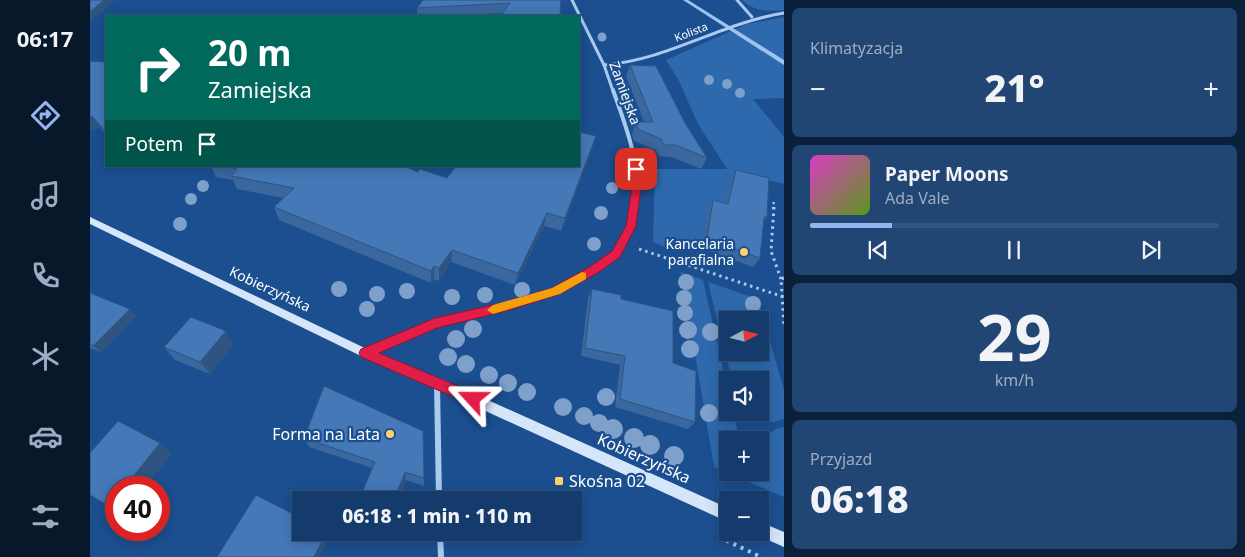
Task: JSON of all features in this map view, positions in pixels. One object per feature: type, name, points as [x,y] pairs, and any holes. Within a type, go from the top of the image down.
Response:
[{"type":"street","name":"Zamiejska","points":[[572,0],[579,15]]},
{"type":"street","points":[[737,0],[752,17]]},
{"type":"street","name":"Kolista","points":[[604,65],[616,65],[641,59],[752,17],[784,13]]},
{"type":"street","name":"Zamiejska","points":[[366,353],[435,323],[506,306],[556,291],[616,254],[631,226],[636,187],[634,150],[604,65],[580,16]]},
{"type":"street","name":"Kobierzyńska","points":[[90,220],[366,353],[437,383],[719,511]]},
{"type":"street","points":[[437,383],[439,491]]},
{"type":"street","points":[[769,533],[784,540]]},
{"type":"street","points":[[440,541],[441,557]]},
{"type":"path","points":[[774,200],[771,251],[782,278],[784,326]]},
{"type":"path","points":[[621,243],[783,296]]},
{"type":"shaded area","points":[[742,0],[784,0],[784,10],[756,9]]},
{"type":"shaded area","points":[[784,17],[784,98],[753,99],[784,137],[784,184],[756,177],[701,248],[665,247],[653,242],[655,169],[727,169],[698,124],[678,79],[666,60],[747,24]]},
{"type":"shaded area","points":[[681,272],[703,280],[719,351],[719,361],[721,361],[723,371],[719,371],[719,421],[735,421],[738,431],[719,431],[719,469],[714,467]]},
{"type":"shaded area","points":[[708,282],[749,296],[760,306],[761,311],[719,311],[719,327]]},
{"type":"shaded area","points":[[769,338],[784,390],[784,419],[774,422],[763,421],[769,421],[769,371],[730,371],[727,361],[769,361]]},
{"type":"shaded area","points":[[784,427],[784,497],[747,481],[769,481],[769,433]]},
{"type":"building","points":[[90,0],[104,0],[90,12]]},
{"type":"building","points":[[423,0],[561,0],[560,15],[502,15],[510,3],[417,8]]},
{"type":"building","points":[[90,61],[105,62],[105,131],[92,116],[90,117]]},
{"type":"building","points":[[630,65],[656,66],[685,123],[707,158],[676,145],[664,145],[661,139],[638,129],[636,122],[653,122]]},
{"type":"building","points":[[580,132],[596,136],[565,218],[547,213],[518,273],[452,250],[439,268],[434,266],[431,271],[274,207],[294,188],[231,176],[237,169],[228,167],[406,167],[418,172],[420,169],[447,178],[455,167],[580,167]]},
{"type":"building","points":[[736,170],[769,178],[767,217],[764,217],[760,258],[707,239],[713,200],[728,204]]},
{"type":"building","points":[[592,289],[621,295],[621,299],[673,311],[673,363],[696,371],[695,422],[620,399],[625,356],[585,348]]},
{"type":"building","points":[[90,293],[130,309],[93,346],[90,344]]},
{"type":"building","points":[[191,317],[226,331],[200,362],[164,347]]},
{"type":"building","points":[[324,386],[423,431],[424,478],[405,472],[398,491],[363,491],[375,462],[304,438]]},
{"type":"building","points":[[118,421],[160,443],[134,476],[105,476],[105,504],[90,495],[90,453]]},
{"type":"building","points":[[256,495],[292,513],[292,541],[322,541],[314,557],[217,557]]},
{"type":"waterway","points":[[685,0],[784,63]]},
{"type":"slow traffic","points":[[493,310],[556,291],[582,276]]},
{"type":"place","name":"Kancelaria parafialna","points":[[744,252]]},
{"type":"place","name":"Forma na Lata","points":[[390,434]]},
{"type":"place","name":"Skośna 02","points":[[559,481]]},
{"type":"route","points":[[473,399],[366,353],[435,323],[506,306],[556,291],[595,269],[616,254],[631,226],[636,187],[636,169]]}]
